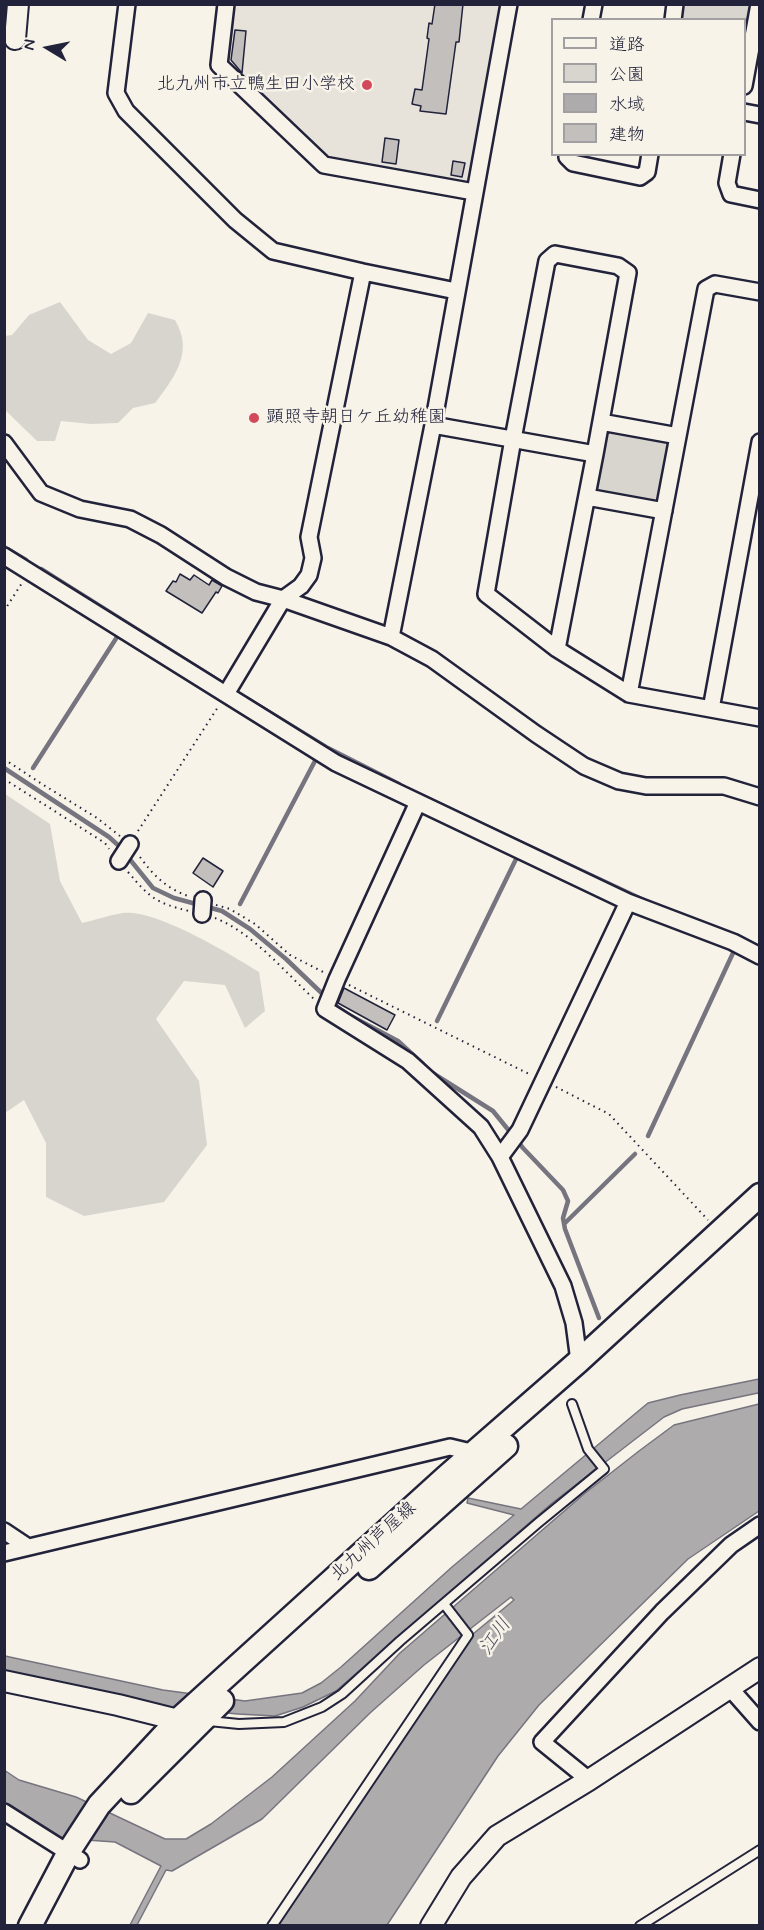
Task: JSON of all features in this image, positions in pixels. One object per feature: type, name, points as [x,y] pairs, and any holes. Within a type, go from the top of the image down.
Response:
[{"type":"main road","name":"北九州芦屋線","points":[[105,1809],[325,1606],[579,1361],[759,1195]]},
{"type":"main road","name":"北九州芦屋線","points":[[30,1926],[105,1809],[178,1720],[446,1477],[481,1458],[759,1215]]},
{"type":"main road","name":"北九州芦屋線","points":[[47,1926],[76,1854]]},
{"type":"street","points":[[15,39],[18,4]]},
{"type":"street","points":[[127,4],[116,93],[126,111],[235,220],[273,251],[456,291]]},
{"type":"street","points":[[226,4],[219,65],[324,165],[474,192]]},
{"type":"street","points":[[391,637],[433,425],[509,4]]},
{"type":"street","points":[[746,70],[759,4]]},
{"type":"street","points":[[567,156],[573,163],[640,177],[647,172],[650,156]]},
{"type":"street","points":[[732,156],[727,183],[731,194],[759,200]]},
{"type":"street","points":[[557,649],[628,273],[618,266],[555,254],[547,261],[486,594],[557,649],[629,694],[759,718]]},
{"type":"street","points":[[226,694],[283,599],[301,586],[309,575],[313,558],[309,537],[363,272]]},
{"type":"street","points":[[629,694],[706,289],[715,284],[759,292]]},
{"type":"street","points":[[601,422],[678,436]]},
{"type":"street","points":[[433,425],[595,454]]},
{"type":"street","points":[[711,709],[759,442]]},
{"type":"street","points":[[4,443],[41,493],[80,509],[130,519],[161,535],[226,578],[256,592],[283,599],[391,637],[432,659],[584,766],[619,781],[646,786],[724,786],[759,797]]},
{"type":"street","points":[[587,496],[664,511]]},
{"type":"street","points":[[4,556],[336,763],[628,902],[733,942],[759,956]]},
{"type":"street","points":[[418,802],[325,1009],[408,1062],[481,1127],[500,1157],[563,1286],[574,1323],[579,1361]]},
{"type":"street","points":[[119,861],[130,844]]},
{"type":"street","points":[[500,1157],[520,1130],[628,902]]},
{"type":"street","points":[[4,1553],[450,1447],[481,1458]]},
{"type":"street","points":[[589,1780],[542,1742],[662,1612],[731,1545],[759,1525]]},
{"type":"street","points":[[4,1531],[28,1547]]},
{"type":"street","points":[[431,1926],[461,1877],[497,1836],[589,1780],[759,1668]]},
{"type":"street","points":[[4,1681],[178,1720],[201,1720]]},
{"type":"street","points":[[729,1688],[759,1722]]},
{"type":"street","points":[[4,1812],[76,1854]]},
{"type":"lane","points":[[201,1720],[239,1724],[284,1722],[322,1707],[342,1694],[538,1523],[604,1469],[588,1449],[573,1404]]},
{"type":"lane","points":[[272,1926],[468,1635],[444,1604]]},
{"type":"lane","points":[[640,1926],[759,1850]]},
{"type":"path","points":[[4,611],[29,571]]},
{"type":"path","points":[[130,844],[226,694]]},
{"type":"path","points":[[4,759],[97,818],[130,844],[154,876],[249,938],[325,1009]]},
{"type":"path","points":[[4,779],[105,843],[145,892],[166,905],[230,909],[255,924],[290,955],[609,1114],[710,1222]]},
{"type":"shaded area","name":"北九州市立鴨生田小学校","points":[[233,5],[499,5],[467,180],[461,184],[343,163],[317,149],[229,64],[227,56]]},
{"type":"green space","points":[[684,5],[753,5],[746,44],[746,18],[681,18]]},
{"type":"green space","points":[[60,302],[88,340],[111,354],[131,343],[148,313],[175,320],[183,343],[182,353],[175,374],[155,403],[133,408],[118,423],[91,424],[61,421],[55,441],[37,441],[5,410],[5,336],[12,335],[29,315]]},
{"type":"green space","points":[[605,427],[671,439],[660,506],[592,493]]},
{"type":"green space","points":[[5,794],[50,824],[60,881],[82,923],[123,913],[154,918],[192,934],[259,972],[265,1011],[245,1028],[225,985],[184,981],[156,1019],[199,1081],[207,1145],[164,1202],[84,1216],[46,1197],[46,1143],[24,1100],[5,1113]]},
{"type":"water","points":[[759,1379],[759,1395],[758,1393],[682,1409],[664,1417],[551,1504],[336,1691],[303,1707],[275,1716],[162,1707],[5,1673],[5,1656],[163,1690],[245,1701],[302,1693],[321,1683],[341,1667],[452,1567],[514,1515],[467,1503],[468,1498],[521,1509],[648,1403]]},
{"type":"water","name":"江川","points":[[759,1404],[759,1511],[688,1559],[539,1705],[498,1756],[387,1925],[276,1925],[473,1634],[514,1600],[511,1597],[424,1665],[370,1713],[262,1819],[172,1871],[166,1870],[137,1925],[130,1925],[161,1866],[115,1842],[57,1838],[5,1805],[4,1770],[19,1780],[76,1797],[165,1839],[186,1839],[211,1824],[272,1777],[355,1701],[400,1653],[584,1494],[639,1451],[674,1425]]},
{"type":"building","points":[[435,4],[463,4],[459,42],[456,42],[446,114],[420,111],[421,106],[412,104],[415,89],[422,90],[429,23],[432,24]]},
{"type":"building","points":[[235,30],[246,31],[242,73],[231,60]]},
{"type":"building","points":[[385,138],[399,140],[396,164],[382,162]]},
{"type":"building","points":[[453,161],[465,163],[462,177],[451,175]]},
{"type":"building","points":[[180,574],[190,580],[194,575],[209,585],[212,580],[222,586],[202,613],[166,591],[173,581],[176,582]]},
{"type":"building","points":[[203,858],[223,871],[213,887],[193,873]]},
{"type":"building","points":[[344,988],[395,1015],[387,1030],[338,1003]]},
{"type":"waterway","points":[[4,547],[26,560]]},
{"type":"waterway","points":[[41,569],[219,681]]},
{"type":"waterway","points":[[33,768],[117,637]]},
{"type":"waterway","points":[[246,698],[326,747],[399,784]]},
{"type":"waterway","points":[[240,904],[316,759]]},
{"type":"waterway","points":[[4,768],[109,837],[153,888],[174,898],[222,911],[250,929],[286,959],[333,1004],[398,1041],[423,1064]]},
{"type":"waterway","points":[[420,795],[648,902]]},
{"type":"waterway","points":[[437,1021],[517,857]]},
{"type":"waterway","points":[[648,1136],[733,953]]},
{"type":"waterway","points":[[431,1072],[493,1111],[523,1148],[563,1190],[568,1201],[563,1218],[565,1229],[599,1318]]},
{"type":"waterway","points":[[564,1224],[635,1154]]},
{"type":"place","name":"北九州市立鴨生田小学校","points":[[367,85]]},
{"type":"place","name":"顕照寺朝日ケ丘幼稚園","points":[[254,418]]}]
